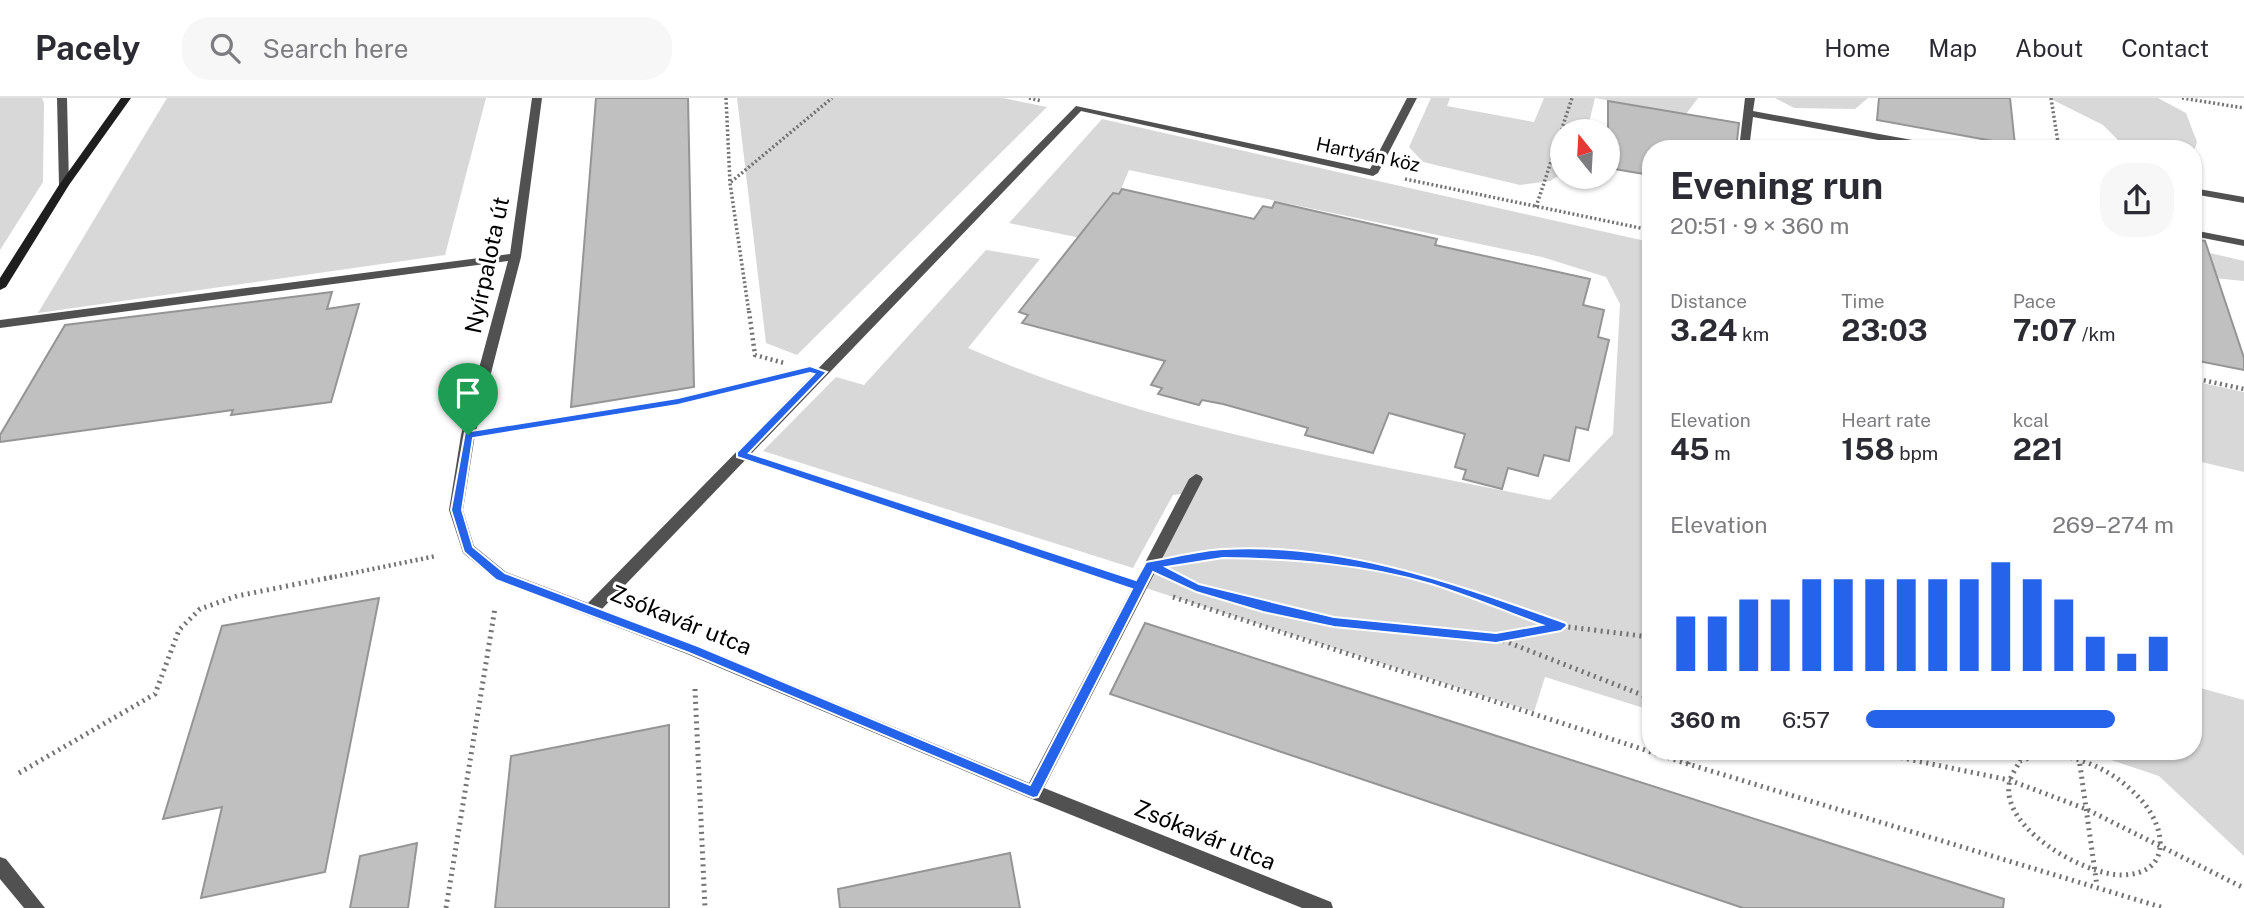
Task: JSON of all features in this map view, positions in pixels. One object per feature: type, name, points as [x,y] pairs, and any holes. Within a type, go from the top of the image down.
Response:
[{"type":"main road","points":[[0,287],[64,185],[126,98]]},
{"type":"street","points":[[62,98],[64,185]]},
{"type":"street","name":"Nyírpalota út","points":[[468,549],[456,510],[468,435],[514,257],[537,98]]},
{"type":"street","points":[[1373,173],[1412,98]]},
{"type":"street","points":[[1745,140],[1750,98]]},
{"type":"street","name":"Hartyán köz","points":[[1079,108],[1373,173]]},
{"type":"street","name":"Zsókavár utca","points":[[1079,108],[816,371],[741,455],[591,610],[1033,792],[1287,902],[1324,908]]},
{"type":"street","points":[[1748,113],[1896,140]]},
{"type":"street","points":[[2202,193],[2244,200]]},
{"type":"street","points":[[2202,235],[2244,243]]},
{"type":"street","points":[[0,324],[514,257]]},
{"type":"street","points":[[1033,792],[1196,479]]},
{"type":"street","points":[[468,549],[500,576],[591,610]]},
{"type":"street","points":[[0,866],[36,908]]},
{"type":"path","points":[[726,98],[730,183],[755,355],[816,371]]},
{"type":"path","points":[[730,183],[832,98]]},
{"type":"path","points":[[1536,208],[1572,98]]},
{"type":"path","points":[[2051,98],[2058,140]]},
{"type":"path","points":[[2182,98],[2244,108]]},
{"type":"path","name":"Hartyán köz","points":[[1373,173],[1642,228]]},
{"type":"path","points":[[468,435],[678,402],[816,371]]},
{"type":"path","points":[[2202,380],[2244,389]]},
{"type":"path","points":[[741,455],[1642,749]]},
{"type":"path","points":[[19,773],[155,694],[179,630],[200,609],[237,596],[468,549]]},
{"type":"path","points":[[1151,565],[1223,553],[1288,554],[1347,562],[1431,580],[1561,626],[1642,636]]},
{"type":"path","points":[[1151,565],[1196,587],[1322,620],[1496,638],[1642,695]]},
{"type":"path","points":[[446,908],[500,576]]},
{"type":"path","points":[[1496,638],[1561,626]]},
{"type":"path","points":[[693,650],[705,908]]},
{"type":"path","points":[[1676,760],[2164,908]]},
{"type":"path","points":[[1688,764],[1689,760]]},
{"type":"path","points":[[1912,760],[2009,780],[2085,809],[2244,888]]},
{"type":"path","points":[[2022,760],[2009,780],[2010,796],[2017,813],[2030,831],[2071,861],[2094,870],[2112,874],[2141,871],[2159,857],[2162,846],[2161,832],[2145,802],[2115,775],[2083,760]]},
{"type":"path","points":[[2079,760],[2097,886]]},
{"type":"shaded area","points":[[0,98],[42,98],[44,103],[43,182],[0,250]]},
{"type":"shaded area","points":[[167,98],[486,98],[445,255],[38,313]]},
{"type":"shaded area","points":[[737,98],[1003,98],[1047,107],[797,355],[766,343]]},
{"type":"shaded area","points":[[1431,98],[1450,98],[1447,106],[1534,122],[1544,98],[1595,98],[1590,119],[1550,119],[1550,181],[1520,185],[1423,162],[1409,147]]},
{"type":"shaded area","points":[[1595,98],[1698,98],[1686,114]]},
{"type":"shaded area","points":[[1775,98],[1868,98],[1855,109],[1794,108]]},
{"type":"shaded area","points":[[2049,98],[2158,98],[2186,113],[2196,140],[2118,140],[2103,125]]},
{"type":"shaded area","points":[[1102,119],[1642,240],[1642,707],[1545,677],[1534,712],[1139,586],[1189,493],[1173,495],[1133,568],[763,451],[836,377],[864,385],[986,250],[1040,259],[968,348],[1109,400],[1182,421],[1329,456],[1550,500],[1613,434],[1620,304],[1606,277],[1542,257],[1129,170],[1119,194],[1112,193],[1094,216],[1085,239],[1009,223]]},
{"type":"shaded area","points":[[2202,251],[2244,261],[2244,281],[2202,277]]},
{"type":"shaded area","points":[[2202,383],[2244,392],[2244,472],[2202,462]]},
{"type":"shaded area","points":[[2202,688],[2244,700],[2244,856],[2159,776],[2111,760],[2202,760]]},
{"type":"building","points":[[596,98],[688,98],[694,387],[571,407]]},
{"type":"building","points":[[1879,98],[2010,98],[2014,140],[1987,140],[1877,120]]},
{"type":"building","points":[[1608,101],[1739,123],[1737,140],[1642,140],[1642,174],[1620,170],[1620,119],[1608,119]]},
{"type":"building","points":[[1122,189],[1254,219],[1263,206],[1272,208],[1275,202],[1437,239],[1435,245],[1590,279],[1583,305],[1604,310],[1598,337],[1609,340],[1588,430],[1576,427],[1569,461],[1544,455],[1538,476],[1508,468],[1502,489],[1463,479],[1466,470],[1455,467],[1465,434],[1389,413],[1373,453],[1305,435],[1308,428],[1223,404],[1202,400],[1199,405],[1158,394],[1162,388],[1151,385],[1165,361],[1022,323],[1028,315],[1019,312],[1113,193],[1119,194]]},
{"type":"building","points":[[2202,240],[2205,241],[2244,358],[2244,370],[2202,362]]},
{"type":"building","points":[[332,292],[327,309],[359,304],[331,402],[231,415],[233,410],[0,442],[0,435],[65,325]]},
{"type":"building","points":[[379,598],[325,872],[201,898],[222,807],[163,819],[222,626]]},
{"type":"building","points":[[1145,623],[2004,899],[2003,908],[1743,908],[1110,694]]},
{"type":"building","points":[[669,725],[669,908],[495,908],[511,756]]},
{"type":"building","points":[[417,843],[408,908],[350,908],[360,856]]},
{"type":"building","points":[[1010,853],[1020,908],[840,908],[838,889]]},
{"type":"route","points":[[468,435],[456,510],[468,549],[500,576],[693,650],[1033,792],[1151,565],[1223,553],[1288,554],[1347,562],[1431,580],[1561,626],[1496,638],[1334,622],[1263,607],[1196,587],[1151,565],[1139,586],[741,455],[822,372],[810,369],[678,402],[468,435]]}]
